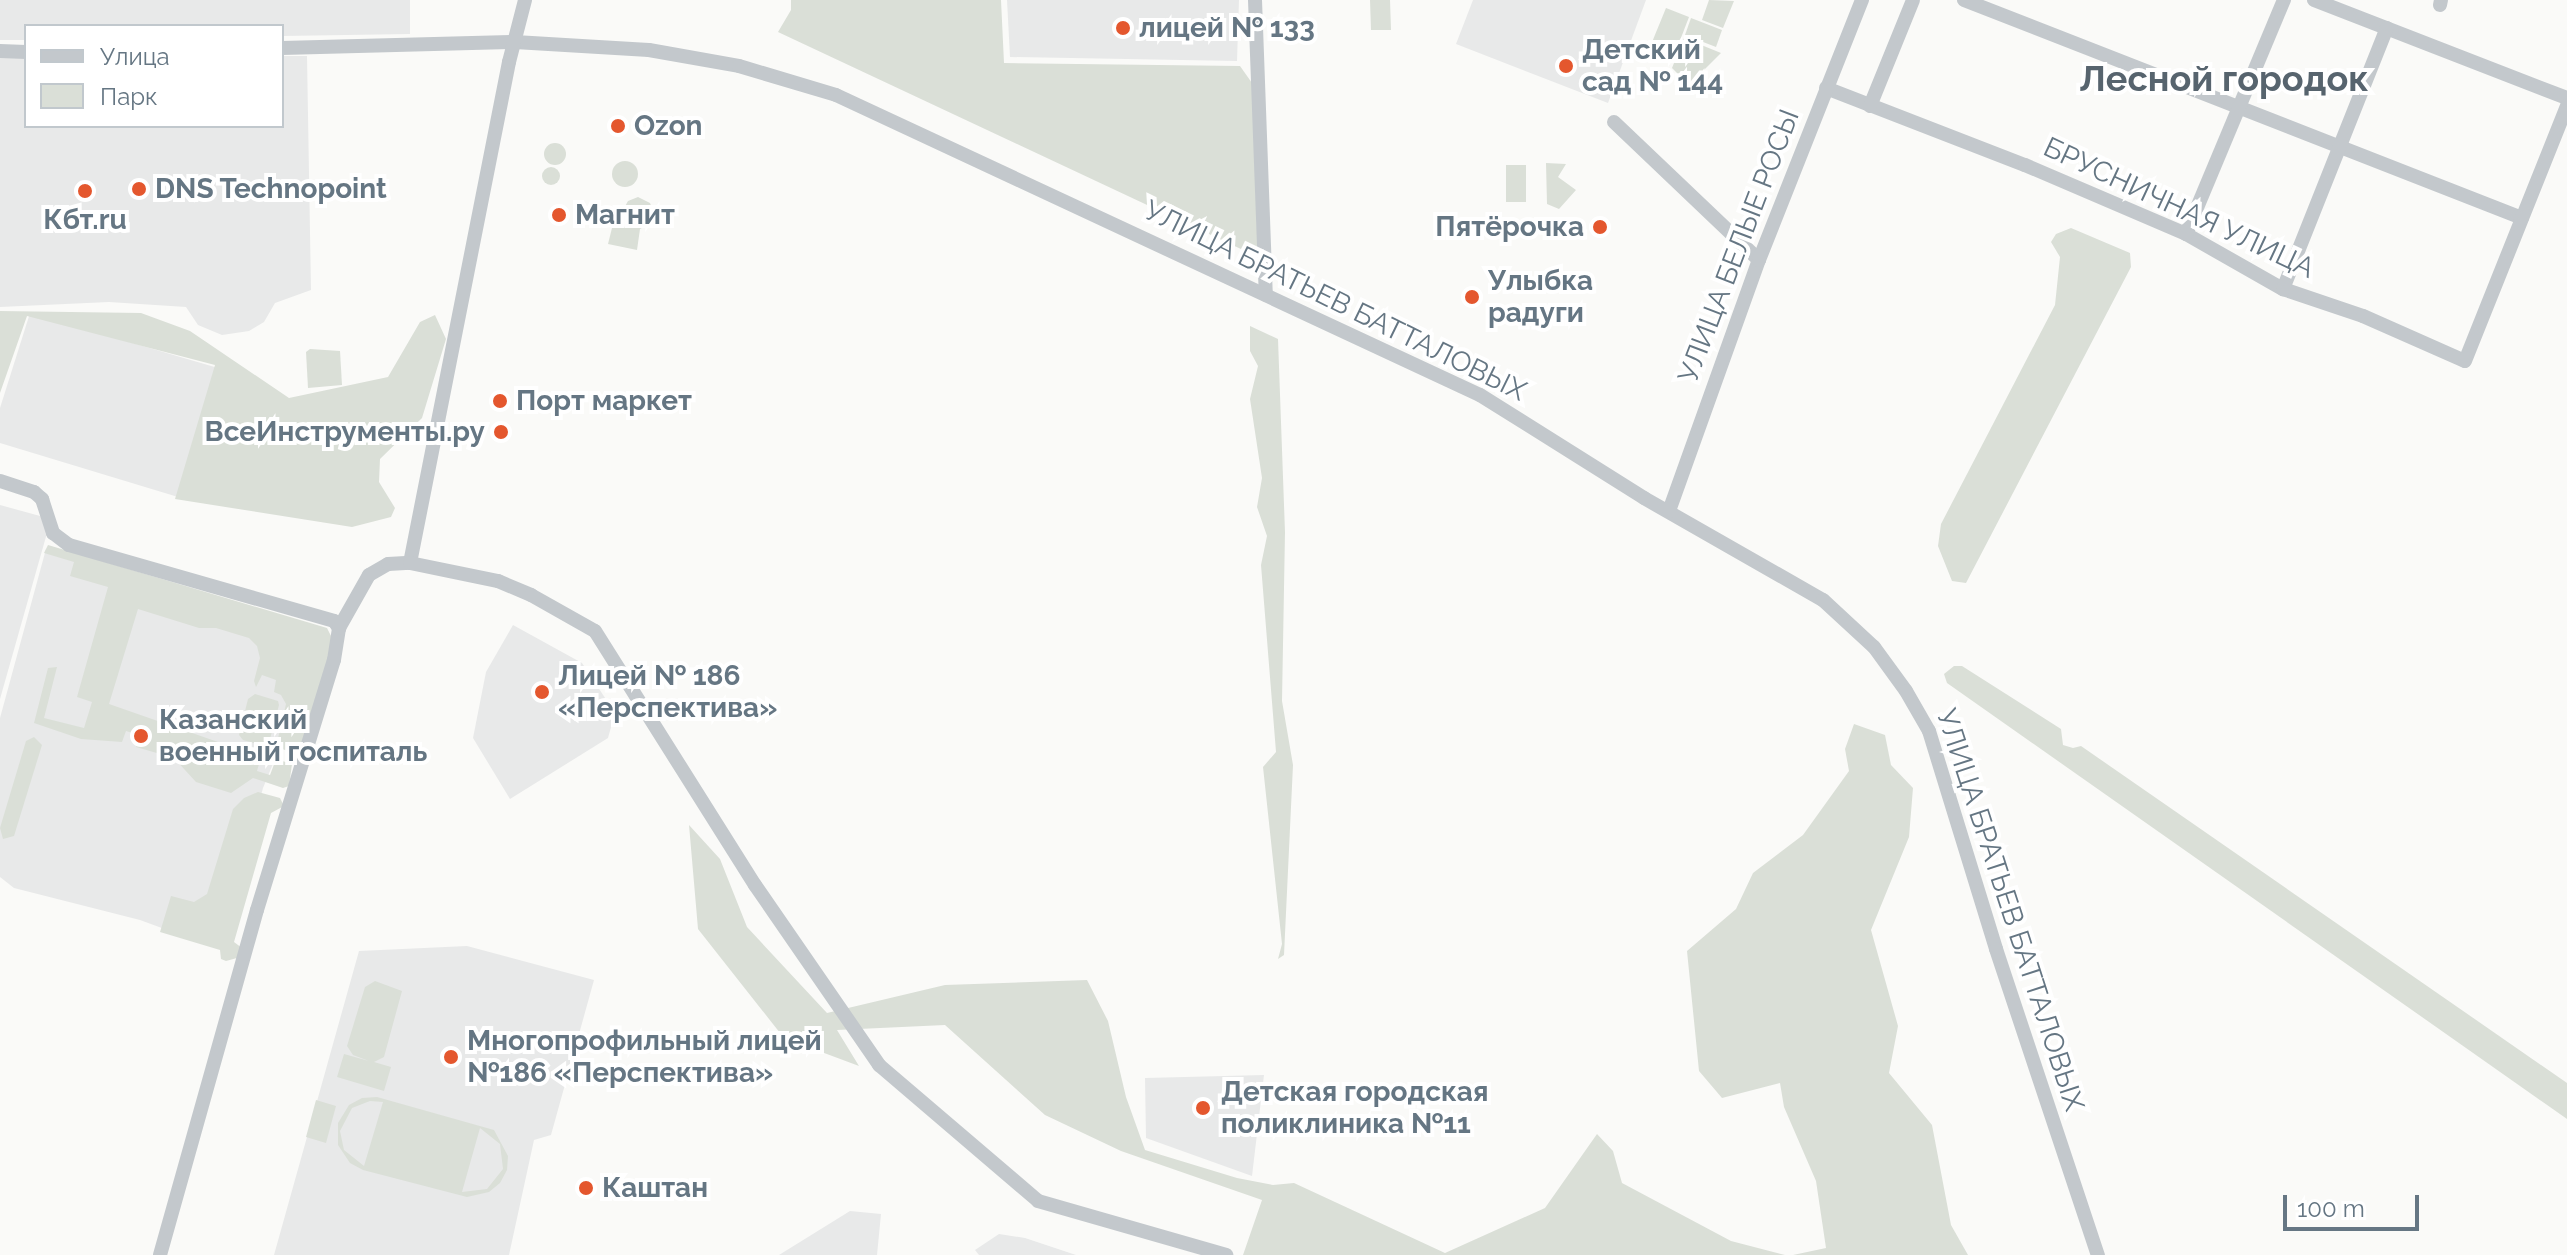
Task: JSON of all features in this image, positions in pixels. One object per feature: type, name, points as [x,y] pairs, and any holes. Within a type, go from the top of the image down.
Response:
[{"type":"street","points":[[410,563],[525,0]]},
{"type":"street","points":[[1255,0],[1266,295]]},
{"type":"street","name":"УЛИЦА БЕЛЫЕ РОСЫ","points":[[1669,511],[1759,260],[1862,0]]},
{"type":"street","points":[[1870,106],[1913,0]]},
{"type":"street","points":[[1964,0],[2522,218],[2567,106]]},
{"type":"street","points":[[2186,234],[2284,0]]},
{"type":"street","points":[[2314,0],[2567,98]]},
{"type":"street","points":[[2283,289],[2387,28]]},
{"type":"street","name":"УЛИЦА БРАТЬЕВ БАТТАЛОВЫХ","points":[[284,48],[515,42],[649,50],[788,78],[836,95],[1480,395],[1669,511],[1823,600],[1855,626],[1906,691],[1929,731],[1996,949],[2098,1255]]},
{"type":"street","points":[[0,51],[24,52]]},
{"type":"street","name":"БРУСНИЧНАЯ УЛИЦА","points":[[1826,88],[2025,165],[2186,234],[2283,289],[2363,316],[2465,361],[2522,218]]},
{"type":"street","points":[[1614,122],[1759,260]]},
{"type":"street","points":[[0,481],[34,492],[42,499],[53,533],[69,545],[328,619],[339,628]]},
{"type":"street","points":[[160,1255],[257,910],[334,660],[339,628],[369,575],[388,564],[410,563],[498,581],[531,595],[595,631],[755,885],[879,1065],[1038,1201],[1226,1255]]},
{"type":"shaded area","points":[[0,0],[410,0],[410,34],[284,36],[284,24],[24,24],[24,40],[0,40]]},
{"type":"shaded area","name":"лицей № 133","points":[[1007,0],[1239,0],[1237,61],[1010,57]]},
{"type":"shaded area","name":"Детский сад № 144","points":[[1473,0],[1646,0],[1608,103],[1456,44]]},
{"type":"shaded area","points":[[284,56],[307,56],[311,290],[275,303],[264,322],[249,331],[222,335],[198,325],[186,307],[109,302],[0,307],[0,58],[24,58],[24,128],[284,128]]},
{"type":"shaded area","points":[[30,313],[218,368],[178,497],[0,443],[0,408]]},
{"type":"shaded area","points":[[0,505],[51,519],[0,699]]},
{"type":"shaded area","name":"Казанский военный госпиталь","points":[[46,549],[309,645],[277,754],[263,788],[219,949],[140,920],[14,888],[0,877],[0,718]]},
{"type":"shaded area","name":"Лицей № 186 «Перспектива»","points":[[513,625],[582,663],[615,713],[608,738],[510,799],[473,738],[486,672]]},
{"type":"shaded area","name":"Многопрофильный лицей №186 «Перспектива»","points":[[467,946],[594,980],[551,1135],[534,1140],[509,1255],[274,1255],[359,951]]},
{"type":"shaded area","name":"Детская городская поликлиника №11","points":[[1264,1075],[1252,1176],[1146,1138],[1145,1078]]},
{"type":"shaded area","points":[[850,1211],[881,1214],[877,1255],[779,1255]]},
{"type":"shaded area","points":[[999,1234],[1025,1238],[1076,1255],[979,1255],[975,1250]]},
{"type":"green space","points":[[791,0],[1001,0],[1004,63],[1240,66],[1252,83],[1258,257],[778,32],[791,10]]},
{"type":"green space","points":[[1370,0],[1390,0],[1391,30],[1371,30]]},
{"type":"green space","points":[[1709,0],[1734,1],[1723,28],[1702,20]]},
{"type":"green space","points":[[1666,8],[1689,17],[1674,56],[1650,47]]},
{"type":"green space","points":[[1691,18],[1722,30],[1716,47],[1685,35]]},
{"type":"green space","points":[[1684,38],[1721,53],[1689,85],[1672,68]]},
{"type":"green space","points":[[555,143],[563,146],[566,154],[563,162],[555,165],[547,162],[544,154],[547,146]]},
{"type":"green space","points":[[625,161],[634,165],[638,174],[634,183],[625,187],[616,183],[612,174],[616,165]]},
{"type":"green space","points":[[1546,163],[1566,164],[1558,177],[1576,190],[1559,209],[1547,204]]},
{"type":"green space","points":[[1506,165],[1526,165],[1526,202],[1506,202]]},
{"type":"green space","points":[[547,167],[555,167],[560,176],[558,183],[547,185],[542,180],[542,172]]},
{"type":"green space","points":[[638,197],[650,203],[654,213],[651,223],[640,229],[637,250],[608,244],[613,224],[630,228],[623,210],[628,201]]},
{"type":"green space","points":[[2071,228],[2130,253],[2131,267],[1966,583],[1952,581],[1938,546],[1941,524],[2055,305],[2060,257],[2051,242],[2056,234]]},
{"type":"green space","points":[[0,311],[141,313],[190,331],[289,398],[388,377],[420,322],[435,315],[446,339],[422,418],[380,459],[379,482],[395,508],[391,517],[352,527],[175,499],[215,365],[27,316],[0,393]]},
{"type":"green space","points":[[1250,326],[1278,339],[1285,532],[1282,701],[1293,765],[1284,955],[1278,959],[1282,944],[1263,767],[1276,752],[1261,565],[1267,536],[1257,507],[1262,478],[1250,399],[1258,366],[1250,351]]},
{"type":"green space","points":[[310,349],[340,351],[342,385],[308,388],[306,352]]},
{"type":"green space","points":[[48,545],[327,628],[332,638],[331,647],[301,750],[297,754],[276,747],[286,704],[281,695],[274,692],[276,680],[262,675],[256,687],[254,681],[260,658],[257,646],[249,638],[216,628],[199,628],[138,609],[109,704],[261,757],[257,771],[270,775],[276,759],[292,764],[289,786],[283,788],[253,778],[231,793],[196,782],[174,758],[136,747],[139,735],[126,731],[122,742],[81,739],[34,723],[48,668],[57,667],[44,718],[84,728],[92,702],[77,697],[108,587],[70,576],[74,562],[44,553]]},
{"type":"green space","points":[[1954,666],[1962,666],[2061,729],[2063,745],[2073,748],[2081,746],[2567,1083],[2567,1119],[1947,683],[1944,674]]},
{"type":"green space","points":[[255,694],[278,701],[279,705],[270,739],[261,745],[243,740],[239,735],[248,699]]},
{"type":"green space","points":[[1854,724],[1885,735],[1891,765],[1913,788],[1909,837],[1871,930],[1898,1026],[1889,1073],[1932,1125],[1951,1225],[1968,1255],[1793,1255],[1826,1248],[1816,1181],[1784,1107],[1780,1083],[1722,1098],[1699,1071],[1687,951],[1736,909],[1753,873],[1803,835],[1849,771],[1845,749]]},
{"type":"green space","points":[[34,737],[42,745],[14,836],[3,839],[0,828],[26,741]]},
{"type":"green space","points":[[258,792],[280,798],[284,806],[271,813],[234,942],[242,948],[237,958],[226,961],[221,959],[220,950],[160,932],[171,896],[194,902],[207,894],[233,809],[244,798]]},
{"type":"green space","points":[[689,825],[720,859],[747,927],[827,1013],[945,985],[1087,980],[1108,1021],[1126,1097],[1145,1150],[1237,1178],[1273,1185],[1294,1183],[1445,1253],[1545,1208],[1597,1134],[1613,1151],[1622,1183],[1731,1241],[1785,1255],[1243,1255],[1262,1200],[1121,1151],[1045,1115],[945,1025],[837,1030],[859,1066],[784,1038],[698,929]]},
{"type":"green space","points":[[375,981],[402,991],[384,1057],[374,1062],[391,1067],[384,1091],[337,1077],[344,1054],[369,1061],[353,1055],[347,1046],[365,987]]},
{"type":"green space","points":[[377,1097],[494,1130],[508,1156],[507,1170],[500,1183],[489,1192],[467,1197],[363,1170],[350,1163],[338,1145],[338,1123],[349,1105],[362,1098]],"holes":[[[370,1101],[383,1102],[364,1166],[344,1150],[340,1131],[352,1108]],[[480,1128],[500,1144],[503,1169],[487,1189],[462,1192]]]},
{"type":"green space","points":[[316,1100],[336,1106],[326,1143],[306,1137]]},
{"type":"place","name":"лицей № 133","points":[[1123,28]]},
{"type":"place","name":"Детский сад № 144","points":[[1566,66]]},
{"type":"place","name":"Ozon","points":[[618,126]]},
{"type":"place","name":"DNS Technopoint","points":[[139,189]]},
{"type":"place","name":"Кбт.ru","points":[[85,191]]},
{"type":"place","name":"Магнит","points":[[559,215]]},
{"type":"place","name":"Пятёрочка","points":[[1600,227]]},
{"type":"place","name":"Улыбка радуги","points":[[1472,297]]},
{"type":"place","name":"Порт маркет","points":[[500,401]]},
{"type":"place","name":"ВсеИнструменты.ру","points":[[501,432]]},
{"type":"place","name":"Лицей № 186 «Перспектива»","points":[[542,692]]},
{"type":"place","name":"Казанский военный госпиталь","points":[[141,736]]},
{"type":"place","name":"Многопрофильный лицей №186 «Перспектива»","points":[[451,1057]]},
{"type":"place","name":"Детская городская поликлиника №11","points":[[1203,1108]]},
{"type":"place","name":"Каштан","points":[[586,1188]]},
{"type":"district","name":"Лесной городок","points":[[2224,79]]}]
